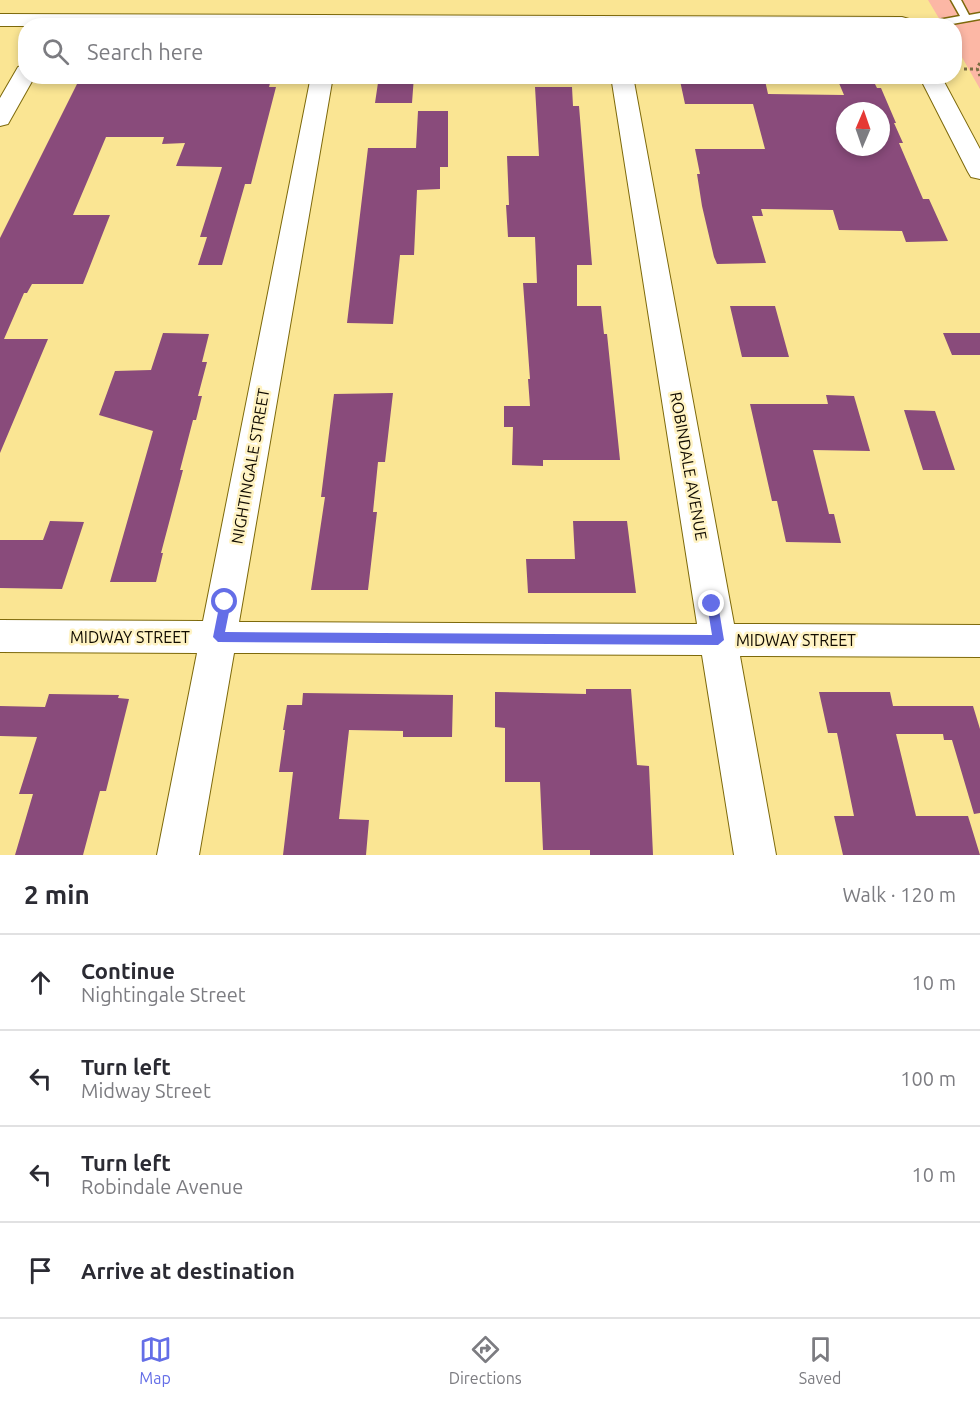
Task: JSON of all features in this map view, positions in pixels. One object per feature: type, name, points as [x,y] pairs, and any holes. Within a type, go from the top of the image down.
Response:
[{"type":"street","points":[[55,18],[65,0]]},
{"type":"street","points":[[333,18],[336,0]]},
{"type":"street","points":[[608,0],[611,18]]},
{"type":"street","points":[[0,20],[18,21]]},
{"type":"street","points":[[0,119],[19,84]]},
{"type":"street","name":"NIGHTINGALE STREET","points":[[178,855],[321,84]]},
{"type":"street","name":"ROBINDALE AVENUE","points":[[622,84],[755,855]]},
{"type":"street","points":[[934,84],[980,172]]},
{"type":"street","name":"MIDWAY STREET","points":[[0,636],[980,641]]},
{"type":"lane","points":[[956,0],[965,17]]},
{"type":"lane","points":[[960,18],[980,16]]},
{"type":"path","points":[[980,63],[977,69],[980,76]]},
{"type":"path","points":[[964,69],[977,69]]},
{"type":"shaded area","points":[[928,0],[980,0],[980,89],[962,57],[962,18],[939,18]]},
{"type":"building","points":[[77,84],[270,84],[269,87],[276,87],[251,184],[245,184],[222,265],[198,265],[207,237],[200,237],[222,167],[176,166],[185,143],[162,144],[164,137],[106,137],[73,215],[110,215],[83,284],[32,284],[27,293],[24,293],[4,339],[48,339],[0,453],[0,238]]},
{"type":"building","points":[[378,84],[413,84],[412,103],[375,103]]},
{"type":"building","points":[[681,84],[766,84],[768,94],[844,95],[839,84],[875,84],[877,88],[881,88],[887,102],[836,102],[836,156],[890,156],[890,109],[903,143],[899,143],[923,199],[929,199],[948,241],[906,242],[902,231],[839,230],[833,210],[761,209],[763,216],[752,216],[766,263],[717,264],[702,206],[697,174],[700,174],[695,149],[765,149],[753,104],[685,104]]},
{"type":"building","points":[[535,87],[572,87],[573,106],[579,106],[592,265],[577,265],[577,306],[601,306],[604,334],[607,334],[620,460],[543,460],[543,466],[512,465],[513,427],[504,427],[504,406],[530,406],[523,283],[537,283],[535,237],[508,237],[507,156],[539,156]]},
{"type":"building","points":[[418,111],[448,111],[448,167],[440,167],[440,189],[417,190],[414,255],[400,255],[393,324],[347,323],[368,148],[416,148]]},
{"type":"building","points":[[730,306],[775,306],[789,357],[742,357]]},
{"type":"building","points":[[163,333],[209,334],[202,362],[207,362],[198,396],[202,396],[180,470],[183,470],[161,553],[163,553],[156,582],[110,582],[153,431],[99,415],[115,371],[151,370]]},
{"type":"building","points":[[943,333],[980,333],[980,355],[952,355]]},
{"type":"building","points":[[393,393],[385,462],[378,462],[373,512],[377,512],[368,590],[311,590],[325,497],[321,497],[334,394]]},
{"type":"building","points":[[826,395],[854,396],[870,451],[813,450],[829,514],[834,514],[841,543],[786,542],[777,501],[772,501],[750,404],[828,404]]},
{"type":"building","points":[[904,410],[935,411],[955,470],[923,470]]},
{"type":"building","points":[[50,521],[84,522],[62,589],[0,588],[0,540],[43,540]]},
{"type":"building","points":[[573,521],[627,521],[636,593],[528,593],[526,559],[575,559]]},
{"type":"building","points":[[586,689],[631,689],[637,765],[649,766],[653,855],[590,855],[590,850],[543,850],[540,782],[505,782],[505,728],[495,727],[495,692],[586,694]]},
{"type":"building","points":[[819,692],[890,692],[893,706],[973,706],[980,729],[980,813],[974,814],[952,740],[944,740],[943,734],[896,734],[916,816],[968,816],[980,855],[843,855],[834,816],[854,816],[837,733],[828,733]]},
{"type":"building","points":[[303,693],[453,695],[452,737],[403,737],[403,731],[349,730],[339,819],[369,820],[366,855],[283,855],[293,772],[279,772],[285,730],[283,730],[287,705],[302,705]]},
{"type":"building","points":[[49,694],[119,695],[118,698],[129,699],[106,791],[100,791],[83,855],[15,855],[33,794],[19,794],[37,737],[0,736],[0,706],[45,707]]},
{"type":"route","points":[[225,602],[218,637],[718,640],[712,604]]}]
